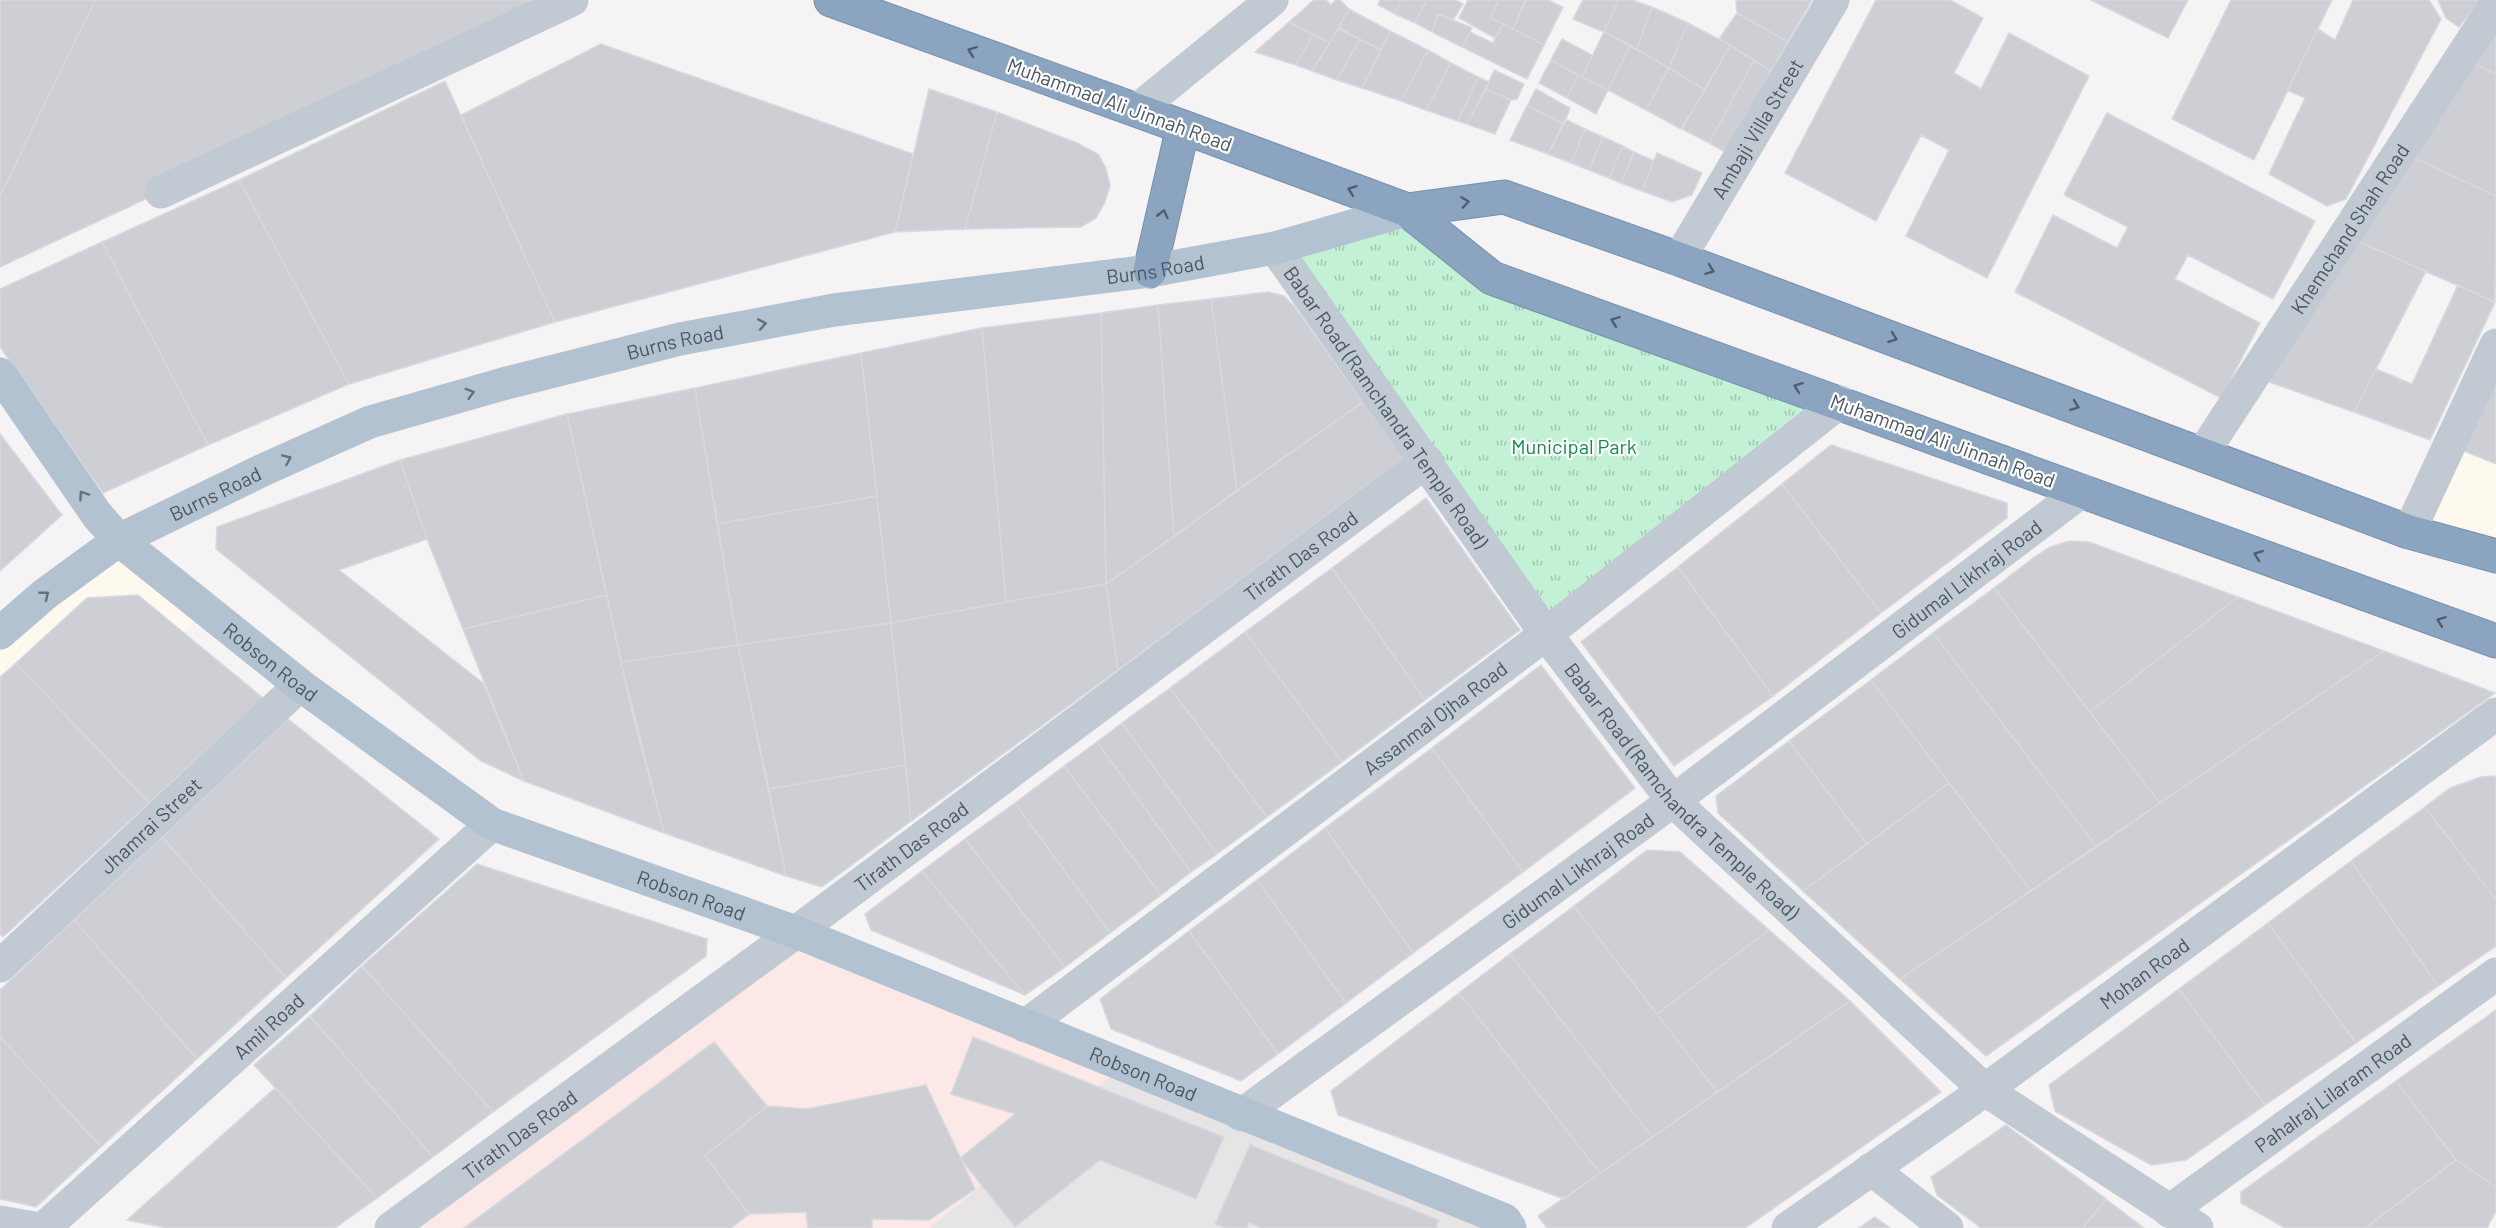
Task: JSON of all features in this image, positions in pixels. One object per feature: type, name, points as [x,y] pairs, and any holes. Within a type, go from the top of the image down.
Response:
[{"type":"highway","name":"Muhammad Ali Jinnah Road","points":[[831,0],[1407,210],[1492,278],[2496,641]]},
{"type":"highway","points":[[1150,271],[1184,127]]},
{"type":"highway","name":"Muhammad Ali Jinnah Road","points":[[1407,210],[1504,197],[1679,259],[2203,453],[2409,532],[2496,556]]},
{"type":"main road","name":"Burns Road","points":[[0,633],[45,594],[120,540],[265,469],[370,422],[503,384],[680,339],[834,310],[1150,271],[1275,248],[1407,210]]},
{"type":"main road","name":"Robson Road","points":[[0,374],[97,515],[120,540],[300,685],[492,824],[796,932],[1505,1220],[1510,1228]]},
{"type":"street","points":[[161,192],[572,0]]},
{"type":"street","points":[[1137,110],[1272,0]]},
{"type":"street","name":"Ambaji Villa Street","points":[[1679,259],[1833,0]]},
{"type":"street","name":"Khemchand Shah Road","points":[[2203,453],[2496,4]]},
{"type":"street","name":"Babar Road (Ramchandra Temple Road)","points":[[1275,248],[1427,461],[1546,634],[1673,801],[1985,1090],[2169,1212],[2197,1228]]},
{"type":"street","points":[[2409,532],[2496,345]]},
{"type":"street","name":"Assanmal Ojha Road","points":[[1025,1026],[1546,634],[1840,402]]},
{"type":"street","name":"Tirath Das Road","points":[[391,1228],[796,932],[1427,461]]},
{"type":"street","name":"Gidumal Likhraj Road","points":[[1241,1114],[1673,801],[2082,491]]},
{"type":"street","name":"Jhamrai Street","points":[[0,966],[300,685]]},
{"type":"street","name":"Mohan Road","points":[[1788,1228],[1985,1090],[2496,714]]},
{"type":"street","name":"Amil Road","points":[[44,1228],[492,824]]},
{"type":"street","name":"Pahalraj Lilaram Road","points":[[2169,1212],[2496,974]]},
{"type":"street","points":[[1871,1169],[1947,1228]]},
{"type":"street","points":[[0,1222],[34,1228]]},
{"type":"shaded area","points":[[2496,345],[2496,556],[2409,532]]},
{"type":"shaded area","points":[[119,540],[207,610],[0,799],[0,648]]},
{"type":"shaded area","points":[[796,932],[1123,1066],[930,1228],[391,1228]]},
{"type":"shaded area","points":[[1123,1066],[1510,1228],[922,1228]]},
{"type":"green space","name":"Municipal Park","points":[[1407,210],[1492,278],[1840,402],[1546,634],[1275,248]]},
{"type":"building","points":[[0,0],[95,0],[0,196]]},
{"type":"building","points":[[95,0],[572,0],[0,267],[0,196]]},
{"type":"building","points":[[1314,0],[1326,0],[1331,5],[1336,0],[1340,0],[1349,9],[1330,43],[1289,22]]},
{"type":"building","points":[[1380,0],[1401,0],[1395,14],[1378,5]]},
{"type":"building","points":[[1401,0],[1427,0],[1415,23],[1395,14]]},
{"type":"building","points":[[1427,0],[1456,0],[1463,4],[1453,20],[1438,14],[1432,32],[1415,23]]},
{"type":"building","points":[[1468,0],[1499,0],[1490,18],[1503,24],[1495,38],[1459,18]]},
{"type":"building","points":[[1499,0],[1526,0],[1513,29],[1490,18]]},
{"type":"building","points":[[1525,0],[1548,0],[1563,7],[1544,45],[1513,29]]},
{"type":"building","points":[[1583,0],[1618,0],[1604,32],[1573,19]]},
{"type":"building","points":[[1618,0],[1632,0],[1652,7],[1637,49],[1604,32]]},
{"type":"building","points":[[1736,0],[1812,0],[1788,42],[1737,13]]},
{"type":"building","points":[[1876,0],[1950,0],[1983,18],[1954,73],[1981,89],[2009,33],[2089,76],[1987,278],[1906,236],[1949,150],[1921,135],[1876,221],[1785,173]]},
{"type":"building","points":[[2091,0],[2188,0],[2168,38]]},
{"type":"building","points":[[2231,0],[2332,0],[2254,160],[2172,119]]},
{"type":"building","points":[[2353,0],[2429,0],[2441,19],[2346,199],[2327,206],[2269,174],[2305,98],[2287,90],[2318,29],[2335,40]]},
{"type":"building","points":[[2438,0],[2480,0],[2459,27],[2446,18]]},
{"type":"building","points":[[1652,7],[1688,23],[1669,68],[1637,49]]},
{"type":"building","points":[[1349,9],[1390,31],[1381,50],[1338,29]]},
{"type":"building","points":[[1737,13],[1788,42],[1771,71],[1719,39]]},
{"type":"building","points":[[1438,14],[1472,28],[1462,47],[1432,32]]},
{"type":"building","points":[[1289,22],[1313,34],[1296,65],[1255,52]]},
{"type":"building","points":[[1688,23],[1730,45],[1705,90],[1669,68]]},
{"type":"building","points":[[1503,24],[1544,45],[1527,79],[1462,47],[1470,32],[1493,43]]},
{"type":"building","points":[[1339,28],[1360,39],[1337,80],[1312,71]]},
{"type":"building","points":[[2496,29],[2496,74],[2474,64]]},
{"type":"building","points":[[1390,31],[1428,50],[1401,101],[1362,88]]},
{"type":"building","points":[[1604,32],[1630,46],[1608,90],[1582,77]]},
{"type":"building","points":[[1313,34],[1330,43],[1312,71],[1296,65]]},
{"type":"building","points":[[1360,39],[1381,50],[1362,88],[1337,80]]},
{"type":"building","points":[[1562,39],[1592,55],[1582,77],[1551,60]]},
{"type":"building","points":[[601,44],[913,154],[895,232],[555,322],[461,115]]},
{"type":"building","points":[[1730,45],[1754,60],[1709,143],[1682,129]]},
{"type":"building","points":[[1630,46],[1669,68],[1646,110],[1608,90]]},
{"type":"building","points":[[1428,50],[1451,63],[1426,110],[1401,101]]},
{"type":"building","points":[[1551,60],[1578,75],[1567,98],[1539,83]]},
{"type":"building","points":[[1754,60],[1771,71],[1727,153],[1709,143]]},
{"type":"building","points":[[1451,63],[1478,77],[1458,121],[1426,110]]},
{"type":"building","points":[[2474,64],[2496,74],[2496,196],[2412,157]]},
{"type":"building","points":[[1669,68],[1705,90],[1681,129],[1646,110]]},
{"type":"building","points":[[1494,70],[1524,84],[1517,99],[1511,100],[1486,89]]},
{"type":"building","points":[[1578,75],[1608,90],[1596,114],[1567,98]]},
{"type":"building","points":[[1478,77],[1489,82],[1467,124],[1458,121]]},
{"type":"building","points":[[445,81],[555,322],[349,384],[239,180]]},
{"type":"building","points":[[929,89],[997,112],[965,229],[895,232]]},
{"type":"building","points":[[1486,89],[1511,100],[1495,134],[1467,124]]},
{"type":"building","points":[[1536,89],[1570,108],[1564,124],[1527,106]]},
{"type":"building","points":[[1527,106],[1564,124],[1548,154],[1510,140]]},
{"type":"building","points":[[997,112],[1077,143],[1098,154],[1106,168],[1110,186],[1105,202],[1096,218],[1081,227],[965,229]]},
{"type":"building","points":[[2107,113],[2315,221],[2273,299],[2188,255],[2175,279],[2260,323],[2221,398],[2015,292],[2053,215],[2117,248],[2128,227],[2064,195]]},
{"type":"building","points":[[1565,119],[1585,129],[1571,163],[1548,154]]},
{"type":"building","points":[[1585,129],[1603,137],[1589,170],[1571,163]]},
{"type":"building","points":[[1603,137],[1623,146],[1609,178],[1589,170]]},
{"type":"building","points":[[1623,146],[1634,152],[1621,183],[1609,178]]},
{"type":"building","points":[[1634,152],[1654,161],[1642,191],[1621,183]]},
{"type":"building","points":[[1657,153],[1702,173],[1692,195],[1672,202],[1642,191]]},
{"type":"building","points":[[2412,157],[2496,196],[2495,302],[2357,241]]},
{"type":"building","points":[[239,180],[349,384],[208,445],[102,242]]},
{"type":"building","points":[[2357,241],[2426,271],[2354,412],[2266,381]]},
{"type":"building","points":[[102,242],[208,445],[103,493],[0,347],[0,289]]},
{"type":"building","points":[[2458,285],[2495,302],[2430,440],[2354,412],[2376,369],[2412,384]]},
{"type":"building","points":[[1268,292],[1284,296],[1295,307],[1363,402],[1237,490],[1211,299]]},
{"type":"building","points":[[1211,299],[1237,490],[1174,537],[1158,305]]},
{"type":"building","points":[[1158,305],[1174,537],[1106,584],[1101,313]]},
{"type":"building","points":[[1101,313],[1106,584],[1006,602],[982,328]]},
{"type":"building","points":[[982,328],[1006,602],[891,623],[861,353]]},
{"type":"building","points":[[861,353],[877,496],[717,524],[695,388]]},
{"type":"building","points":[[2496,381],[2496,464],[2464,451]]},
{"type":"building","points":[[695,388],[738,645],[621,662],[567,414]]},
{"type":"building","points":[[1363,402],[1404,458],[1118,670],[1106,584]]},
{"type":"building","points":[[567,414],[607,595],[463,629],[427,539],[400,460]]},
{"type":"building","points":[[0,434],[62,515],[0,571]]},
{"type":"building","points":[[1831,445],[2007,503],[2007,518],[1881,613],[1782,484]]},
{"type":"building","points":[[400,460],[427,539],[339,570],[483,683],[524,781],[481,761],[216,549],[217,527]]},
{"type":"building","points":[[1782,484],[1881,613],[1773,696],[1678,567]]},
{"type":"building","points":[[877,496],[891,623],[738,645],[717,524]]},
{"type":"building","points":[[1426,498],[1520,630],[1425,700],[1332,568]]},
{"type":"building","points":[[2069,541],[2089,542],[2238,597],[2090,712],[1994,588],[2050,547]]},
{"type":"building","points":[[1678,567],[1773,696],[1674,766],[1581,642]]},
{"type":"building","points":[[1332,568],[1425,700],[1342,762],[1245,632]]},
{"type":"building","points":[[1106,584],[1118,670],[911,821],[891,623]]},
{"type":"building","points":[[1994,588],[2160,803],[2097,847],[1933,633]]},
{"type":"building","points":[[138,595],[263,698],[149,803],[16,663],[87,598]]},
{"type":"building","points":[[607,595],[631,708],[664,833],[524,781],[463,629]]},
{"type":"building","points":[[2238,597],[2384,651],[2160,803],[2090,712]]},
{"type":"building","points":[[891,623],[906,765],[769,789],[738,645]]},
{"type":"building","points":[[1245,632],[1342,762],[1267,817],[1170,688]]},
{"type":"building","points":[[1933,633],[2097,847],[2031,891],[1871,680]]},
{"type":"building","points":[[738,645],[786,876],[664,833],[621,662]]},
{"type":"building","points":[[2384,651],[2495,693],[1986,1056],[1900,979]]},
{"type":"building","points":[[16,663],[149,803],[3,937],[0,934],[0,677]]},
{"type":"building","points":[[1541,665],[1635,788],[1523,872],[1432,748]]},
{"type":"building","points":[[1871,680],[1949,783],[1867,844],[1789,741]]},
{"type":"building","points":[[1170,688],[1267,817],[1217,854],[1122,723]]},
{"type":"building","points":[[288,719],[439,839],[286,978],[162,837]]},
{"type":"building","points":[[1122,723],[1217,854],[1191,872],[1097,742]]},
{"type":"building","points":[[1789,741],[1867,844],[1803,891],[1718,813],[1716,796]]},
{"type":"building","points":[[1097,742],[1191,872],[1161,895],[1064,766]]},
{"type":"building","points":[[1432,748],[1523,872],[1413,953],[1325,828]]},
{"type":"building","points":[[906,765],[911,821],[822,887],[786,876],[769,789]]},
{"type":"building","points":[[1064,766],[1161,895],[1110,933],[1015,803]]},
{"type":"building","points":[[2496,776],[2496,900],[2425,807],[2450,788],[2481,777]]},
{"type":"building","points":[[1949,783],[2031,891],[1900,979],[1803,891]]},
{"type":"building","points":[[1015,803],[1110,933],[1065,967],[965,839]]},
{"type":"building","points":[[2425,807],[2496,900],[2496,946],[2438,986],[2351,861]]},
{"type":"building","points":[[1325,828],[1413,953],[1346,1003],[1257,880]]},
{"type":"building","points":[[162,837],[286,978],[197,1059],[74,920]]},
{"type":"building","points":[[965,839],[1065,967],[1025,995],[922,871]]},
{"type":"building","points":[[1647,850],[1680,852],[1769,930],[1657,1014],[1574,906]]},
{"type":"building","points":[[2351,861],[2438,986],[2356,1043],[2268,923]]},
{"type":"building","points":[[477,864],[707,939],[706,956],[493,1112],[362,966]]},
{"type":"building","points":[[922,871],[1025,995],[871,930],[865,914]]},
{"type":"building","points":[[1257,880],[1346,1003],[1278,1054],[1189,931]]},
{"type":"building","points":[[1574,906],[1717,1092],[1652,1137],[1510,954]]},
{"type":"building","points":[[74,920],[197,1059],[101,1147],[0,1037],[0,990]]},
{"type":"building","points":[[2268,923],[2356,1043],[2265,1105],[2179,989]]},
{"type":"building","points":[[1769,930],[1850,1001],[1717,1092],[1657,1014]]},
{"type":"building","points":[[1189,931],[1278,1054],[1241,1081],[1111,1029],[1100,999]]},
{"type":"building","points":[[1510,954],[1652,1137],[1600,1173],[1459,993]]},
{"type":"building","points":[[362,966],[493,1112],[433,1157],[310,1016]]},
{"type":"building","points":[[2179,989],[2265,1105],[2186,1160],[2151,1165],[2055,1111],[2049,1085]]},
{"type":"building","points":[[1459,993],[1600,1173],[1564,1199],[1338,1115],[1331,1091]]},
{"type":"building","points":[[1850,1001],[1941,1092],[1745,1228],[1547,1228],[1538,1216]]},
{"type":"building","points":[[2496,1010],[2496,1187],[2456,1160],[2396,1081]]},
{"type":"building","points":[[310,1016],[433,1157],[377,1198],[254,1065]]},
{"type":"building","points":[[0,1037],[101,1147],[36,1207],[0,1199]]},
{"type":"building","points":[[973,1037],[1224,1137],[1196,1199],[1100,1160],[1015,1227],[960,1158],[1015,1114],[951,1094]]},
{"type":"building","points":[[714,1042],[767,1106],[705,1156],[749,1214],[731,1228],[464,1228]]},
{"type":"building","points":[[2396,1081],[2456,1160],[2365,1228],[2285,1228],[2241,1203],[2241,1192]]},
{"type":"building","points":[[926,1085],[975,1189],[929,1220],[872,1219],[872,1228],[808,1228],[806,1212],[749,1214],[705,1156],[767,1106],[807,1109]]},
{"type":"building","points":[[275,1088],[377,1198],[335,1228],[167,1228],[127,1220]]},
{"type":"building","points":[[2006,1125],[2106,1199],[2083,1228],[1981,1228],[1937,1195],[1931,1177]]},
{"type":"building","points":[[1250,1145],[1439,1220],[1436,1228],[1262,1228],[1249,1223],[1247,1228],[1225,1228],[1215,1224]]},
{"type":"building","points":[[2456,1160],[2496,1187],[2496,1211],[2487,1228],[2365,1228]]},
{"type":"building","points":[[2106,1199],[2144,1228],[2083,1228]]},
{"type":"building","points":[[1875,1217],[1890,1228],[1859,1228]]}]
